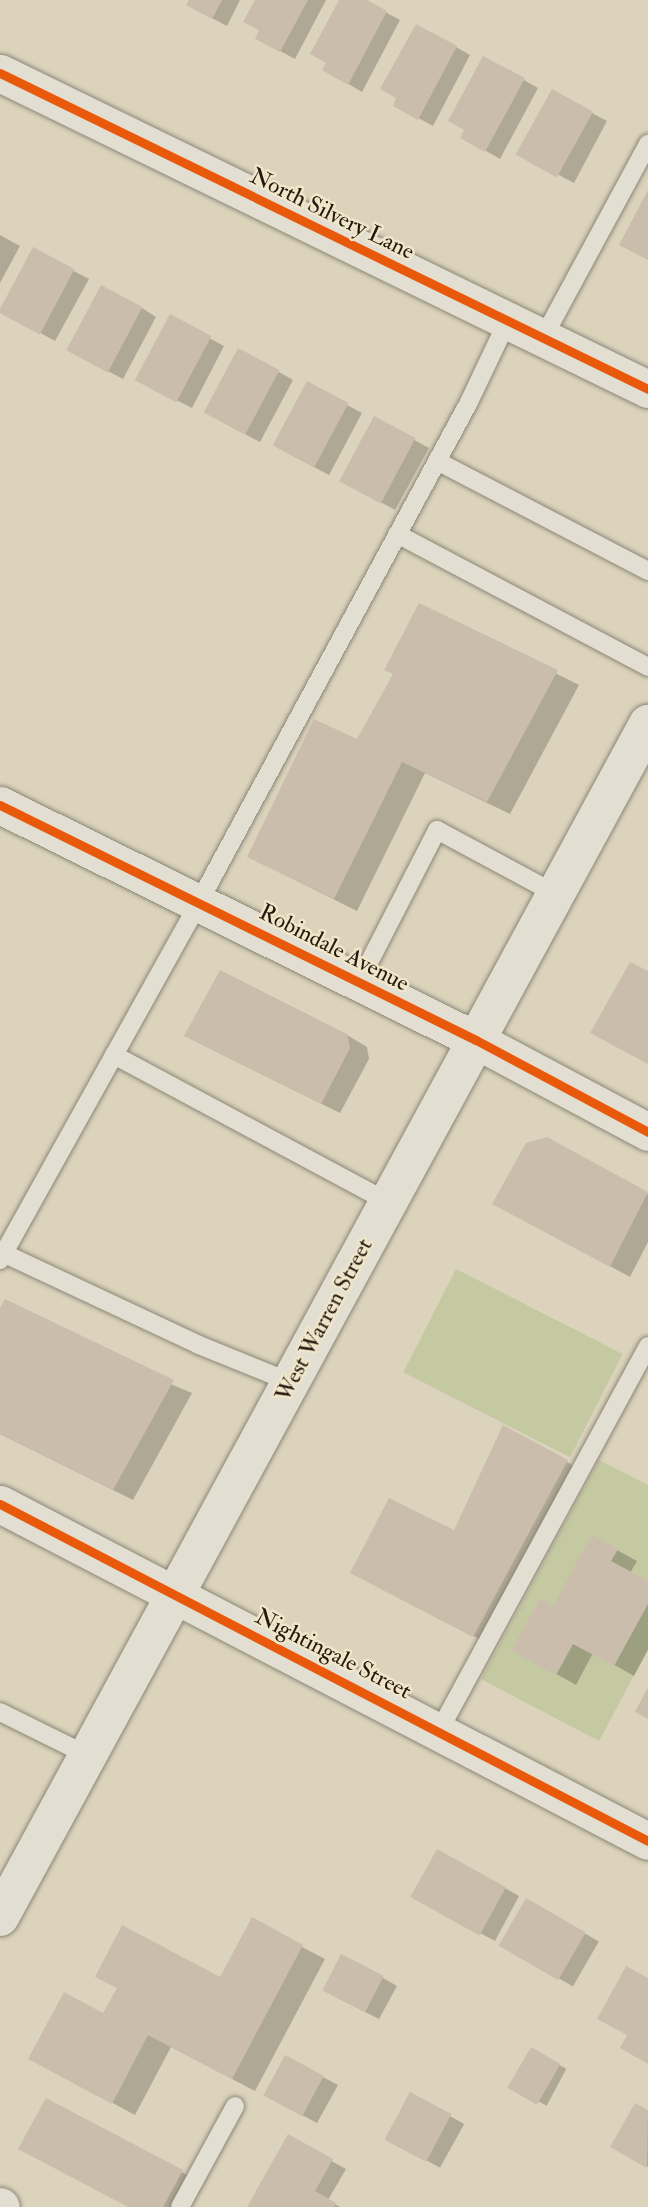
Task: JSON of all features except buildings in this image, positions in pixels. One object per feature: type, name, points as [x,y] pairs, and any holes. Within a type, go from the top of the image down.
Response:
[{"type":"main road","name":"West Warren Street","points":[[0,1917],[648,724]]},
{"type":"street","name":"North Silvery Lane","points":[[0,73],[648,389]]},
{"type":"street","name":"Robindale Avenue","points":[[0,805],[476,1040],[648,1132]]},
{"type":"street","name":"Nightingale Street","points":[[0,1503],[648,1841]]},
{"type":"lane","points":[[543,338],[648,144]]},
{"type":"lane","points":[[290,1382],[199,1345],[2,1256],[199,902],[437,461],[508,320]]},
{"type":"lane","points":[[437,461],[648,571]]},
{"type":"lane","points":[[397,534],[648,667]]},
{"type":"lane","points":[[359,982],[437,831],[556,894]]},
{"type":"lane","points":[[114,1055],[388,1202]]},
{"type":"lane","points":[[439,1731],[648,1346]]},
{"type":"lane","points":[[0,1712],[87,1755]]},
{"type":"lane","points":[[180,2207],[235,2106]]},
{"type":"green space","points":[[456,1269],[623,1354],[570,1457],[403,1372]]},
{"type":"green space","points":[[599,1460],[648,1485],[648,1649],[599,1741],[481,1679]]},
{"type":"cycle path","points":[[0,73],[648,389]]},
{"type":"cycle path","points":[[0,805],[476,1040],[648,1132]]},
{"type":"cycle path","points":[[0,1504],[648,1841]]}]
